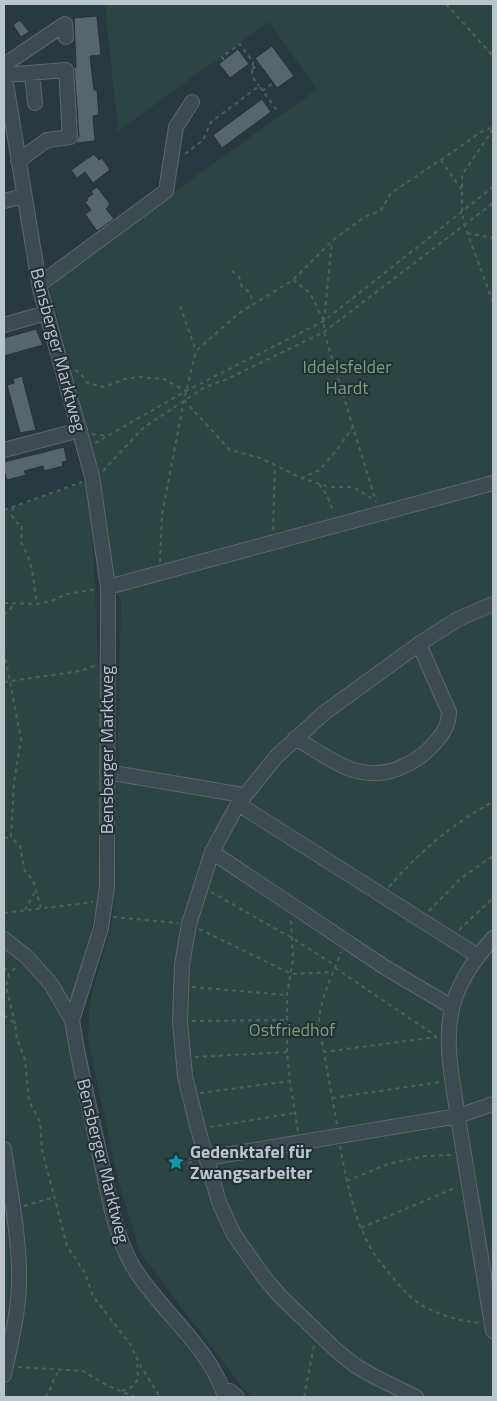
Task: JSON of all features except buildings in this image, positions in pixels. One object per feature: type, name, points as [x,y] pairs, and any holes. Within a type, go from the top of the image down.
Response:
[{"type":"street","points":[[4,72],[65,24],[66,37]]},
{"type":"street","points":[[4,72],[32,73],[66,70],[70,137],[47,140],[18,161]]},
{"type":"street","name":"Bensberger Marktweg","points":[[4,72],[40,284],[46,313],[92,478],[108,587],[108,866],[101,928],[72,1020],[92,1123],[111,1207],[122,1244],[138,1276],[190,1338],[214,1373],[224,1394]]},
{"type":"street","points":[[32,73],[35,103]]},
{"type":"street","points":[[40,284],[166,191],[176,126],[192,102]]},
{"type":"street","points":[[4,201],[24,196]]},
{"type":"street","points":[[4,325],[46,313]]},
{"type":"street","points":[[4,450],[80,430]]},
{"type":"street","points":[[108,587],[338,525],[378,507],[493,483]]},
{"type":"street","points":[[416,1397],[356,1366],[318,1333],[280,1296],[251,1261],[233,1233],[220,1202],[189,1095],[183,1058],[180,986],[189,924],[212,852],[240,801],[276,757],[314,721],[419,644],[458,619],[493,604]]},
{"type":"street","points":[[295,738],[349,769],[371,774],[384,773],[405,766],[427,752],[448,724],[449,712],[419,644]]},
{"type":"street","points":[[107,772],[237,794],[240,801],[382,896],[478,956]]},
{"type":"street","points":[[212,852],[345,941],[452,1007]]},
{"type":"street","points":[[493,938],[478,956],[458,988],[452,1007],[449,1036],[458,1116],[493,1327]]},
{"type":"street","points":[[4,939],[27,957],[51,984],[72,1020]]},
{"type":"street","points":[[206,1158],[458,1116],[493,1104]]},
{"type":"street","points":[[4,1149],[8,1210],[20,1282],[10,1315],[5,1371]]},
{"type":"street","points":[[224,1394],[230,1390],[238,1397]]},
{"type":"path","points":[[446,4],[493,56]]},
{"type":"path","points":[[224,60],[222,57],[233,52],[240,44],[253,62],[252,76],[279,113]]},
{"type":"path","points":[[252,69],[259,64]]},
{"type":"path","points":[[262,91],[273,82]]},
{"type":"path","points":[[170,164],[203,140],[211,122],[259,86]]},
{"type":"path","points":[[196,351],[239,313],[293,280],[333,240],[363,218],[381,210],[391,193],[479,133],[493,128]]},
{"type":"path","points":[[493,128],[462,175],[462,212],[464,224],[493,302]]},
{"type":"path","points":[[441,160],[462,190]]},
{"type":"path","points":[[84,449],[186,391],[324,321],[493,187]]},
{"type":"path","points":[[4,510],[92,478],[102,472],[143,428],[204,387],[224,380],[324,332],[493,203]]},
{"type":"path","points":[[467,233],[493,238]]},
{"type":"path","points":[[333,240],[324,332],[378,507]]},
{"type":"path","points":[[232,271],[239,277],[242,288],[249,292],[254,304]]},
{"type":"path","points":[[293,280],[310,293],[324,321]]},
{"type":"path","points":[[159,573],[162,515],[184,400],[196,351],[180,306]]},
{"type":"path","points":[[63,373],[74,369],[81,374],[87,383],[104,388],[125,379],[139,377],[164,379],[186,391]]},
{"type":"path","points":[[184,400],[230,450],[260,458],[301,478],[319,484],[329,487],[353,487],[378,507]]},
{"type":"path","points":[[301,478],[320,470],[353,426]]},
{"type":"path","points":[[272,543],[274,465]]},
{"type":"path","points":[[319,484],[327,496],[338,525]]},
{"type":"path","points":[[13,507],[12,516],[17,524],[22,524],[21,542],[32,570],[37,604]]},
{"type":"path","points":[[4,603],[37,604],[51,601],[67,594],[108,587]]},
{"type":"path","points":[[4,615],[16,603]]},
{"type":"path","points":[[4,651],[8,681],[21,739],[14,782],[11,836],[20,846],[25,871],[33,880],[42,908]]},
{"type":"path","points":[[4,682],[80,671],[99,664]]},
{"type":"path","points":[[382,896],[404,870],[432,843],[493,802]]},
{"type":"path","points":[[4,838],[11,836]]},
{"type":"path","points":[[421,921],[461,878],[493,856]]},
{"type":"path","points":[[200,885],[292,938],[438,1037],[323,1052]]},
{"type":"path","points":[[25,910],[36,890]]},
{"type":"path","points":[[452,939],[493,898]]},
{"type":"path","points":[[4,913],[98,902],[109,916],[189,924],[292,974],[333,972]]},
{"type":"path","points":[[291,905],[293,959],[287,995],[287,1052],[300,1143]]},
{"type":"path","points":[[345,941],[326,988],[319,1014],[319,1026],[347,1181],[361,1228],[378,1259],[412,1298],[436,1313],[493,1327]]},
{"type":"path","points":[[27,957],[8,974],[6,986],[16,1024],[17,1040],[25,1060],[29,1101],[40,1122],[42,1150],[67,1246],[85,1273],[93,1296],[130,1344],[160,1397]]},
{"type":"path","points":[[4,967],[8,974]]},
{"type":"path","points":[[180,986],[287,995]]},
{"type":"path","points":[[4,1016],[16,1024]]},
{"type":"path","points":[[180,1021],[286,1020]]},
{"type":"path","points":[[183,1058],[287,1052]]},
{"type":"path","points":[[332,1098],[453,1080]]},
{"type":"path","points":[[189,1095],[290,1081]]},
{"type":"path","points":[[198,1129],[295,1113]]},
{"type":"path","points":[[347,1181],[395,1162],[425,1156],[464,1154]]},
{"type":"path","points":[[206,1158],[176,1164],[176,1160],[206,1158]]},
{"type":"path","points":[[361,1228],[468,1182]]},
{"type":"path","points":[[8,1210],[55,1197]]},
{"type":"path","points":[[304,1397],[308,1370],[318,1333]]},
{"type":"path","points":[[122,1391],[132,1387],[138,1379],[137,1358]]},
{"type":"path","points":[[5,1371],[61,1369],[83,1371],[106,1385],[135,1397]]},
{"type":"path","points":[[45,1397],[52,1389],[54,1376],[61,1369]]},
{"type":"green space","name":"Ostfriedhof","points":[[105,4],[493,4],[493,1397],[253,1397],[241,1386],[140,1253],[118,1180],[88,1039],[92,993],[114,917],[121,601],[110,583],[95,478],[79,396],[48,283],[317,89],[269,22],[118,131]]},
{"type":"green space","points":[[90,480],[103,771],[101,882],[88,947],[70,1003],[36,960],[4,934],[4,511]]},
{"type":"green space","points":[[4,945],[31,967],[60,1008],[68,1030],[139,1286],[216,1386],[218,1397],[4,1397],[4,1388],[22,1295],[22,1258],[4,1128]]},
{"type":"green space","points":[[4,1192],[17,1279],[4,1344]]},
{"type":"place","name":"Gedenktafel für Zwangsarbeiter","points":[[176,1162]]},
{"type":"park label","name":"Iddelsfelder Hardt","points":[[347,377]]}]
